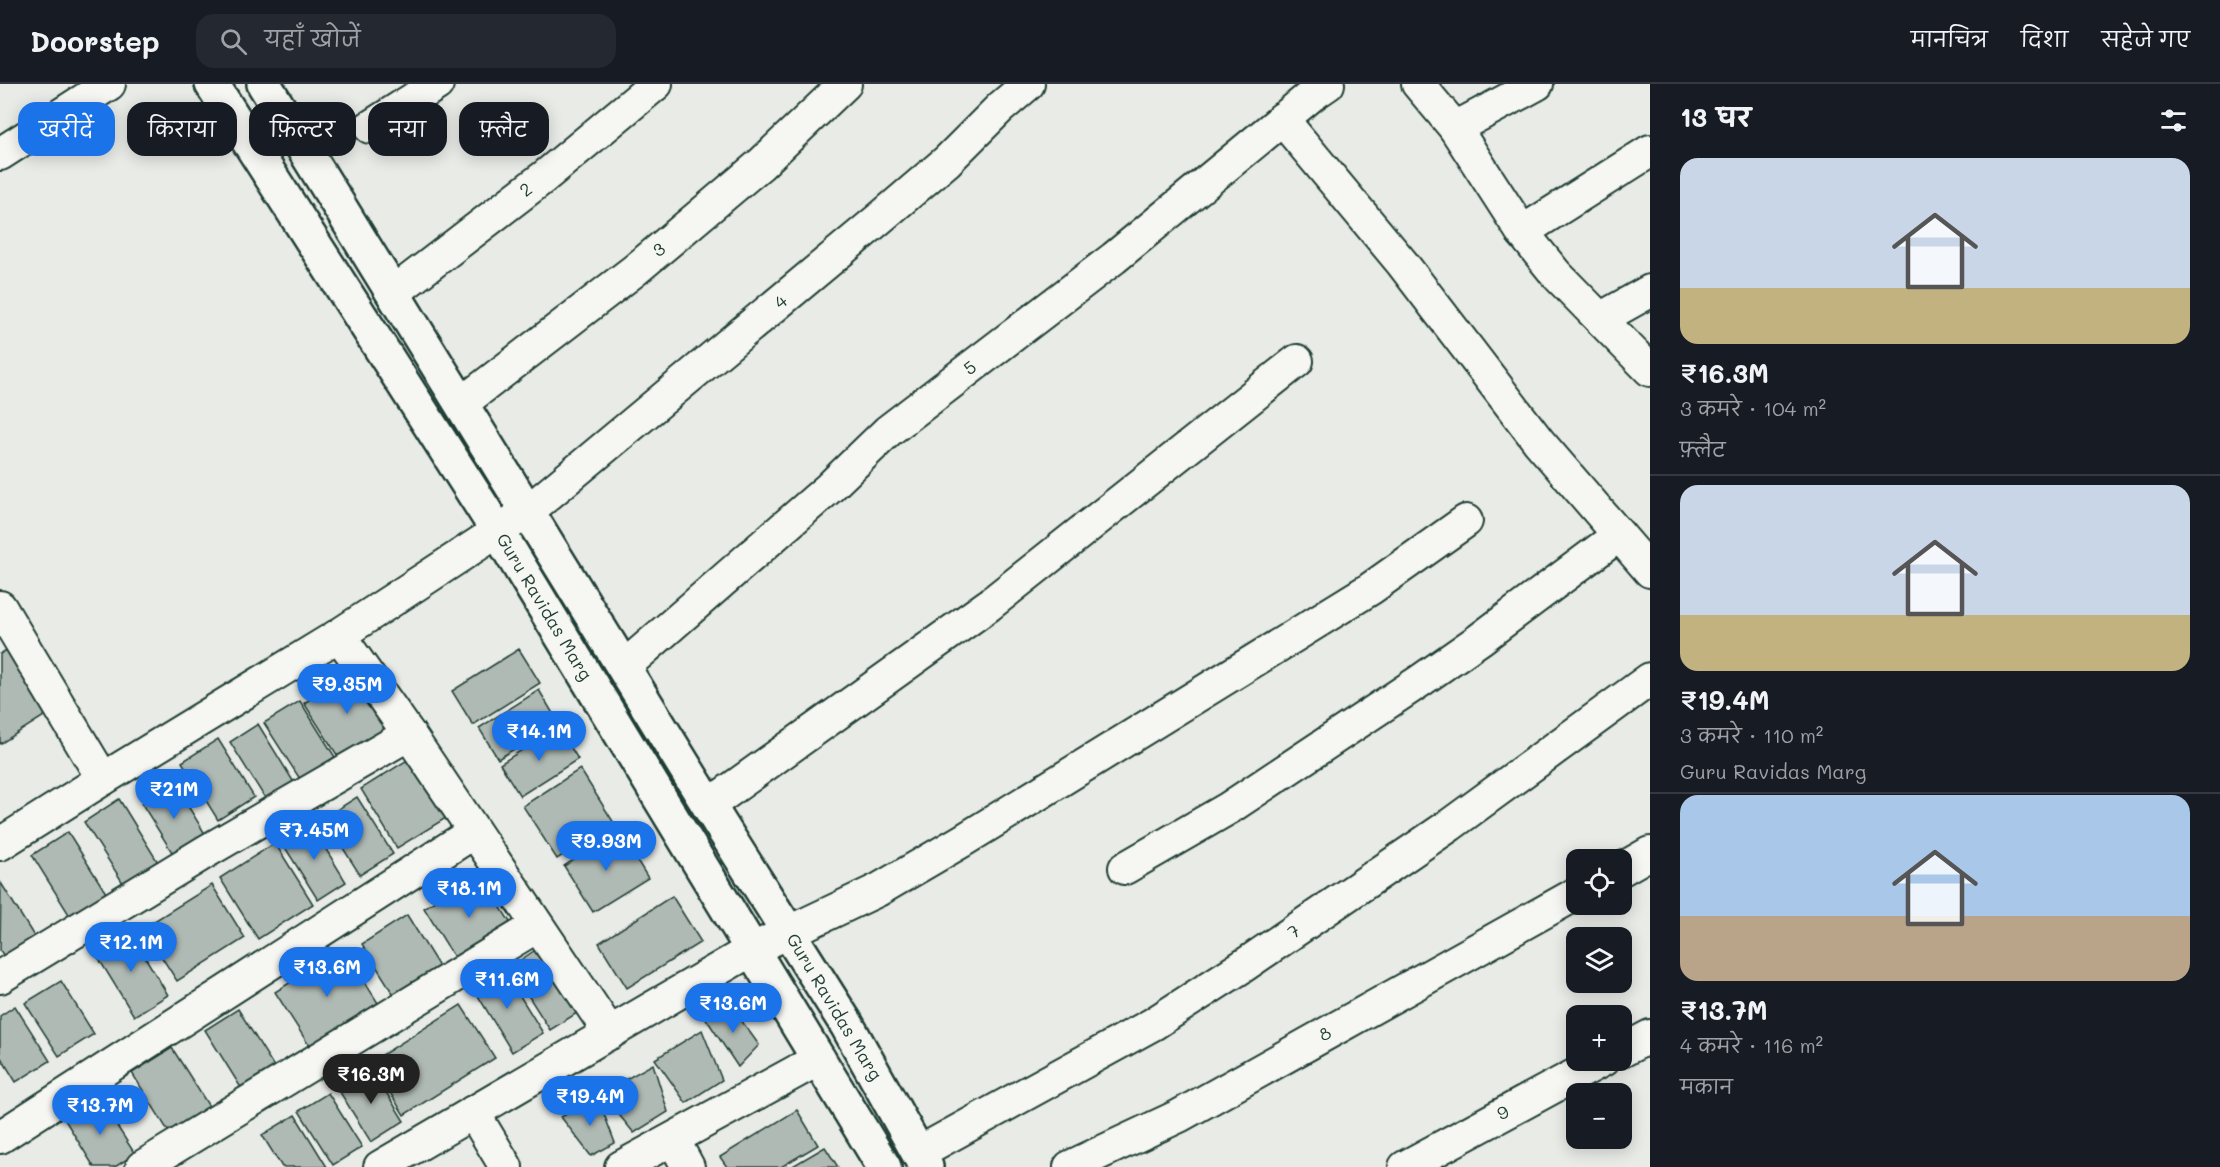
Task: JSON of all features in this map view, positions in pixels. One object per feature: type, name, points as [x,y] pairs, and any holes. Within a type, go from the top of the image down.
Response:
[{"type":"main road","name":"Guru Ravidas Marg","points":[[212,84],[499,533],[884,1167]]},
{"type":"main road","name":"Guru Ravidas Marg","points":[[264,84],[527,512],[791,933],[847,1025],[922,1160]]},
{"type":"street","points":[[0,154],[109,84]]},
{"type":"street","points":[[409,102],[437,84]]},
{"type":"street","name":"2","points":[[393,293],[544,177],[656,84]]},
{"type":"street","name":"3","points":[[462,403],[635,270],[761,164],[845,84]]},
{"type":"street","name":"4","points":[[0,844],[339,635],[499,533],[777,306],[922,183],[1028,84]]},
{"type":"street","name":"5","points":[[625,666],[829,488],[888,431],[1114,258],[1282,119],[1328,84]]},
{"type":"street","points":[[1418,84],[1455,128],[1522,232],[1556,274],[1650,370]]},
{"type":"street","points":[[1455,128],[1537,84]]},
{"type":"street","points":[[1282,119],[1402,263],[1539,442],[1650,571]]},
{"type":"street","points":[[1522,232],[1650,151]]},
{"type":"street","points":[[1600,319],[1650,291]]},
{"type":"street","points":[[709,805],[989,605],[1297,361]]},
{"type":"street","points":[[380,1167],[753,950],[878,891],[1086,766],[1370,589],[1466,521]]},
{"type":"street","points":[[1125,868],[1229,808],[1420,681],[1619,535]]},
{"type":"street","points":[[0,607],[103,779]]},
{"type":"street","points":[[339,635],[409,734],[610,1033]]},
{"type":"street","name":"7","points":[[922,1160],[1153,1024],[1243,966],[1450,825],[1650,680]]},
{"type":"street","points":[[0,977],[207,851],[409,734]]},
{"type":"street","points":[[1,1134],[474,832]]},
{"type":"street","points":[[1632,863],[1650,853]]},
{"type":"street","name":"8","points":[[1070,1167],[1179,1116],[1566,900]]},
{"type":"street","points":[[141,1167],[537,926]]},
{"type":"street","points":[[1632,1046],[1650,1036]]},
{"type":"street","points":[[621,1167],[819,1059]]},
{"type":"street","name":"9","points":[[1405,1167],[1582,1071]]},
{"type":"street","points":[[473,1112],[506,1167]]},
{"type":"street","points":[[673,1140],[688,1167]]},
{"type":"building","points":[[11,647],[52,711],[0,744],[0,654]]},
{"type":"building","points":[[519,649],[540,683],[473,725],[452,691]]},
{"type":"building","points":[[354,671],[389,727],[339,758],[304,703]]},
{"type":"building","points":[[539,690],[558,722],[498,759],[479,728]]},
{"type":"building","points":[[300,701],[335,757],[300,779],[264,723]]},
{"type":"building","points":[[258,724],[298,789],[270,806],[230,742]]},
{"type":"building","points":[[558,727],[578,759],[520,796],[500,764]]},
{"type":"building","points":[[218,739],[254,797],[218,820],[182,762]]},
{"type":"building","points":[[417,754],[454,813],[397,848],[361,789]]},
{"type":"building","points":[[580,769],[614,823],[557,859],[523,806]]},
{"type":"building","points":[[174,783],[207,837],[175,857],[142,804]]},
{"type":"building","points":[[357,797],[393,854],[360,875],[324,818]]},
{"type":"building","points":[[119,799],[164,872],[130,894],[84,822]]},
{"type":"building","points":[[310,823],[346,882],[318,900],[281,841]]},
{"type":"building","points":[[619,831],[648,878],[593,912],[564,866]]},
{"type":"building","points":[[68,832],[106,893],[70,916],[32,855]]},
{"type":"building","points":[[275,843],[313,904],[258,939],[220,878]]},
{"type":"building","points":[[479,873],[515,930],[459,965],[424,908]]},
{"type":"building","points":[[1,883],[37,941],[6,960],[0,950]]},
{"type":"building","points":[[212,885],[245,938],[177,981],[143,928]]},
{"type":"building","points":[[672,896],[701,942],[627,988],[599,943]]},
{"type":"building","points":[[407,915],[443,973],[398,1001],[362,944]]},
{"type":"building","points":[[128,929],[168,995],[134,1016],[94,951]]},
{"type":"building","points":[[344,949],[378,1003],[310,1047],[275,992]]},
{"type":"building","points":[[537,949],[577,1013],[550,1030],[510,967]]},
{"type":"building","points":[[502,967],[543,1033],[512,1052],[472,986]]},
{"type":"building","points":[[61,981],[94,1034],[59,1056],[25,1003]]},
{"type":"building","points":[[461,1005],[495,1058],[404,1115],[371,1062]]},
{"type":"building","points":[[15,1006],[50,1061],[16,1082],[0,1056],[0,1016]]},
{"type":"building","points":[[731,1006],[759,1045],[738,1067],[705,1017]]},
{"type":"building","points":[[238,1009],[276,1070],[243,1091],[205,1030]]},
{"type":"building","points":[[702,1030],[722,1080],[686,1103],[655,1059]]},
{"type":"building","points":[[172,1048],[210,1108],[170,1134],[132,1073]]},
{"type":"building","points":[[653,1064],[668,1112],[634,1133],[601,1093]]},
{"type":"building","points":[[371,1068],[404,1121],[371,1142],[338,1089]]},
{"type":"building","points":[[328,1093],[362,1147],[333,1165],[299,1111]]},
{"type":"building","points":[[99,1098],[135,1154],[115,1167],[94,1167],[65,1120]]},
{"type":"building","points":[[598,1098],[615,1143],[591,1156],[561,1117]]},
{"type":"building","points":[[797,1110],[818,1145],[781,1167],[727,1167],[720,1157]]},
{"type":"building","points":[[295,1115],[327,1167],[282,1167],[262,1135]]},
{"type":"building","points":[[825,1147],[838,1167],[791,1167]]}]
